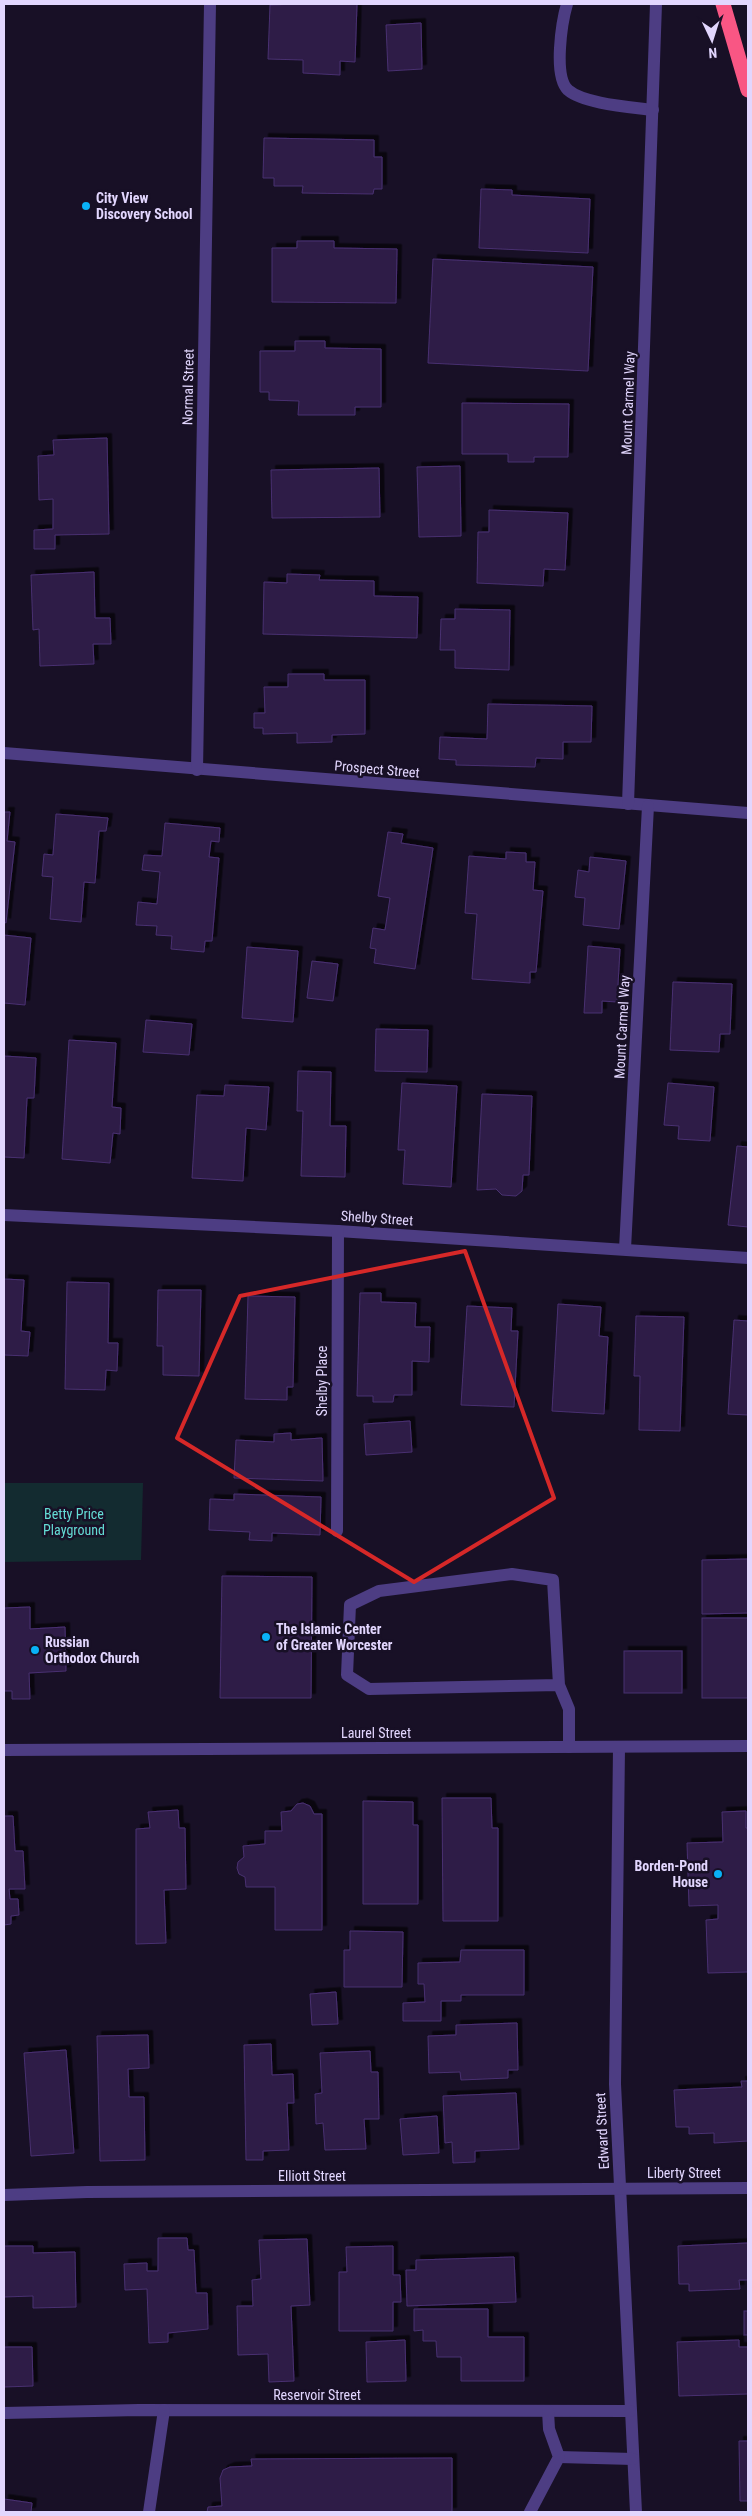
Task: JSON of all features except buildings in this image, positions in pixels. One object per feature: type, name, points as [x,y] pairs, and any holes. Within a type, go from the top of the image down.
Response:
[{"type":"highway","points":[[723,4],[748,90]]},
{"type":"street","name":"Normal Street","points":[[197,770],[210,4]]},
{"type":"street","points":[[567,4],[564,15],[560,58],[562,78],[567,89],[585,98],[653,110]]},
{"type":"street","name":"Mount Carmel Way","points":[[628,804],[656,4]]},
{"type":"street","name":"Prospect Street","points":[[4,753],[748,814]]},
{"type":"street","name":"Mount Carmel Way","points":[[625,1249],[648,806]]},
{"type":"street","name":"Shelby Street","points":[[4,1215],[338,1231],[748,1258]]},
{"type":"street","name":"Shelby Place","points":[[337,1531],[338,1231]]},
{"type":"street","points":[[559,1685],[369,1689],[347,1674],[350,1605],[379,1591],[512,1574],[553,1580],[559,1685],[569,1709],[569,1746]]},
{"type":"street","name":"Laurel Street","points":[[4,1750],[748,1746]]},
{"type":"street","name":"Edward Street","points":[[619,1748],[615,2084],[636,2512]]},
{"type":"street","name":"Liberty Street","points":[[620,2188],[748,2188]]},
{"type":"street","name":"Elliott Street","points":[[4,2195],[87,2192],[620,2188]]},
{"type":"street","points":[[149,2512],[164,2410]]},
{"type":"street","name":"Reservoir Street","points":[[4,2414],[164,2410],[630,2411]]},
{"type":"street","points":[[530,2512],[559,2457],[549,2430],[548,2411]]},
{"type":"street","points":[[559,2457],[633,2459]]},
{"type":"highlighted area","points":[[465,1251],[554,1498],[414,1582],[177,1438],[240,1296]]},
{"type":"green space","name":"Betty Price Playground","points":[[4,1483],[143,1483],[141,1560],[4,1562]]},
{"type":"place","name":"City View Discovery School","points":[[86,206]]},
{"type":"place","name":"The Islamic Center of Greater Worcester","points":[[266,1637]]},
{"type":"place","name":"Russian Orthodox Church","points":[[35,1650]]},
{"type":"place","name":"Borden-Pond House","points":[[718,1874]]}]
